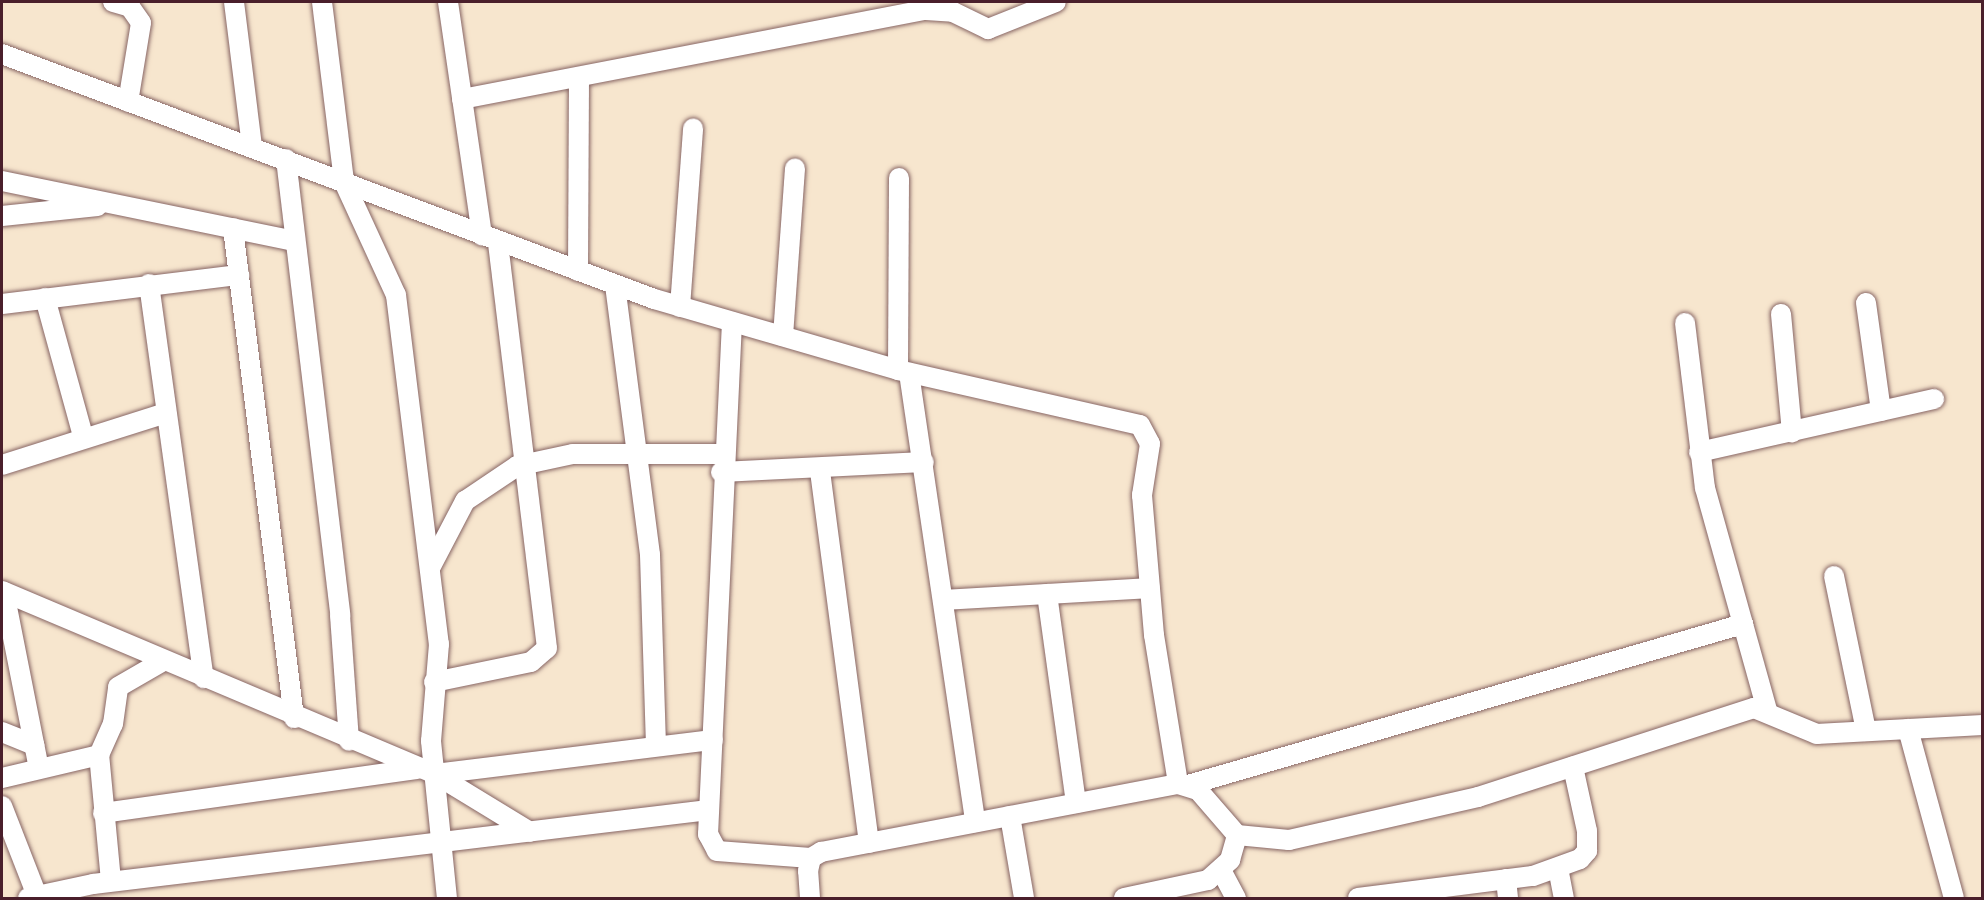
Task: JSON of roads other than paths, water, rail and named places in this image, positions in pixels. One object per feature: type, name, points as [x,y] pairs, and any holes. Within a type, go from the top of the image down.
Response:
[{"type":"street","points":[[113,2],[129,7],[141,23],[128,102]]},
{"type":"street","points":[[234,2],[252,146]]},
{"type":"street","points":[[322,2],[344,182],[396,295],[439,644],[427,772],[442,843],[447,898]]},
{"type":"street","points":[[434,682],[531,663],[547,648],[527,465],[490,239],[462,99],[448,2]]},
{"type":"street","points":[[462,99],[926,10],[953,12],[988,29],[1056,2]]},
{"type":"street","points":[[2,54],[252,146],[578,272],[680,307],[903,371],[1140,425],[1150,444],[1142,495],[1150,588],[1183,784],[1237,835],[1247,840],[1289,840],[1478,797],[1573,768],[1743,710],[1767,710],[1803,732],[1983,725]]},
{"type":"street","points":[[578,272],[579,77]]},
{"type":"street","points":[[680,307],[693,128]]},
{"type":"street","points":[[286,159],[340,615],[349,741]]},
{"type":"street","points":[[783,336],[795,168]]},
{"type":"street","points":[[899,178],[903,371],[924,462],[975,822]]},
{"type":"street","points":[[2,180],[295,241]]},
{"type":"street","points":[[2,216],[115,204]]},
{"type":"street","points":[[233,228],[294,718]]},
{"type":"street","points":[[2,304],[149,284],[239,275]]},
{"type":"street","points":[[149,284],[163,414],[204,678]]},
{"type":"street","points":[[615,285],[650,555],[657,745]]},
{"type":"street","points":[[45,298],[83,436]]},
{"type":"street","points":[[1866,303],[1881,411]]},
{"type":"street","points":[[1781,314],[1792,432]]},
{"type":"street","points":[[732,322],[722,463],[708,834],[717,851],[811,858],[869,843],[1183,784],[1743,624]]},
{"type":"street","points":[[1685,323],[1699,452],[1767,710]]},
{"type":"street","points":[[1699,452],[1934,399]]},
{"type":"street","points":[[2,465],[83,436],[163,414]]},
{"type":"street","points":[[430,568],[465,501],[497,476],[527,465],[573,454],[637,454],[820,471],[924,462]]},
{"type":"street","points":[[820,471],[869,843]]},
{"type":"street","points":[[1834,576],[1866,731]]},
{"type":"street","points":[[944,600],[1150,588]]},
{"type":"street","points":[[3,592],[294,718],[427,772],[530,832]]},
{"type":"street","points":[[3,592],[39,769]]},
{"type":"street","points":[[1047,594],[1076,803]]},
{"type":"street","points":[[111,881],[99,755],[113,724],[118,687],[163,661]]},
{"type":"street","points":[[1908,729],[1954,898]]},
{"type":"street","points":[[2,732],[34,745]]},
{"type":"street","points":[[103,813],[427,772],[712,740]]},
{"type":"street","points":[[2,778],[99,755]]},
{"type":"street","points":[[1358,898],[1507,889],[1580,859],[1588,842],[1573,768]]},
{"type":"street","points":[[2,806],[32,897],[111,881],[709,810]]},
{"type":"street","points":[[1010,816],[1024,898]]},
{"type":"street","points":[[1131,898],[1190,892],[1222,872],[1237,835]]},
{"type":"street","points":[[810,898],[811,858]]},
{"type":"street","points":[[1558,868],[1564,898]]},
{"type":"street","points":[[1222,872],[1236,898]]}]
